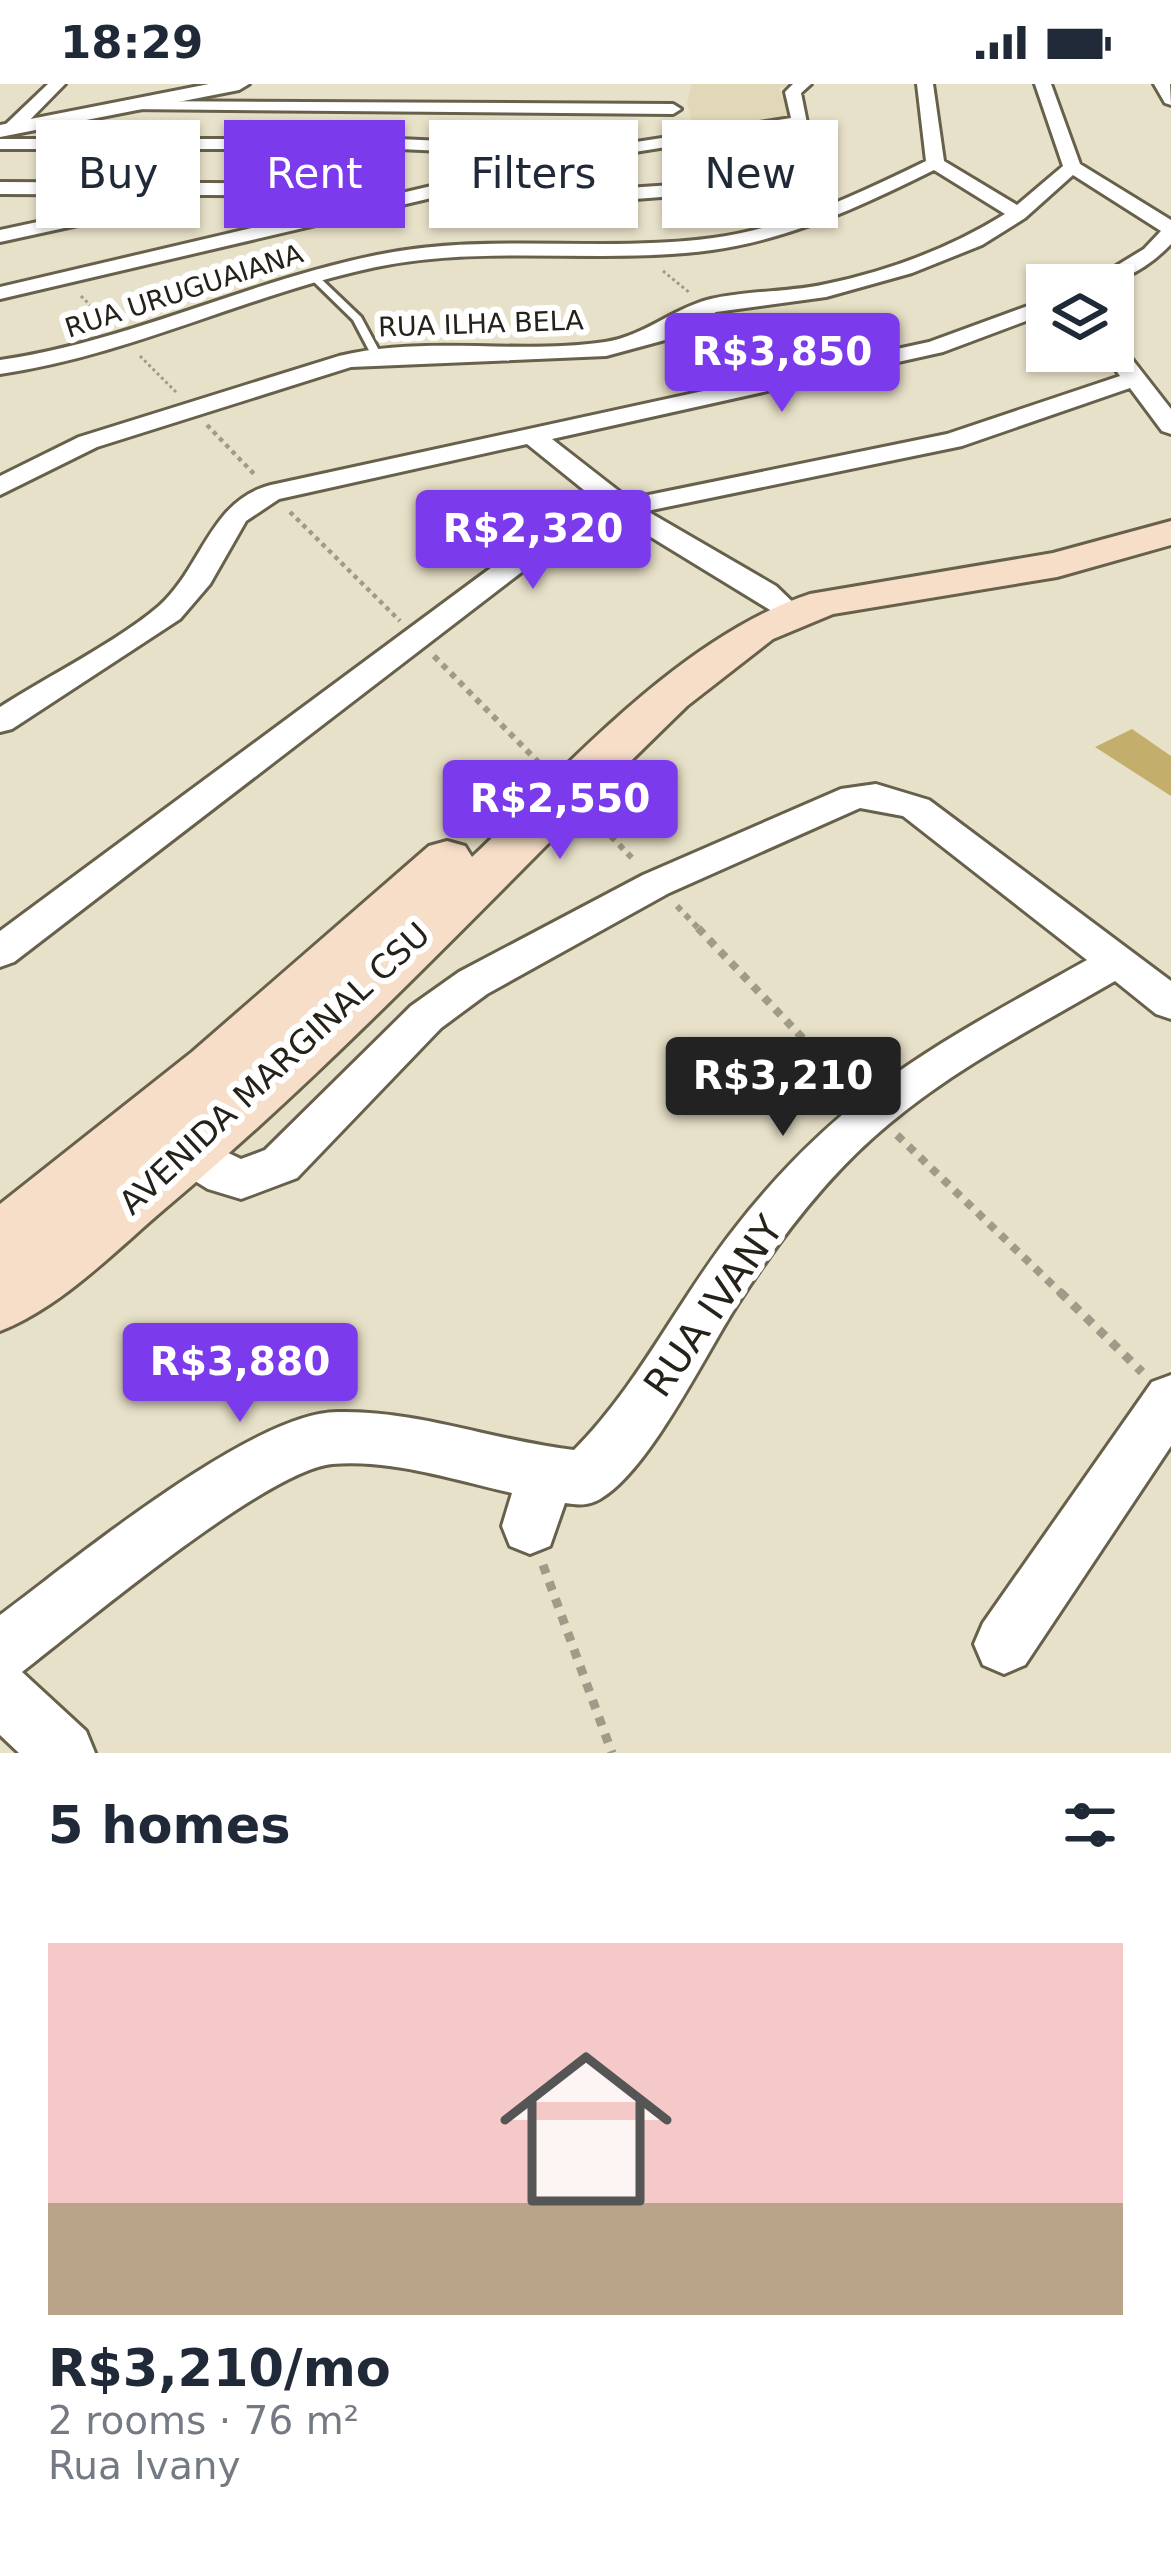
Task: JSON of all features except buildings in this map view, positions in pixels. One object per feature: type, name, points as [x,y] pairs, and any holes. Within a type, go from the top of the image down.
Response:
[{"type":"main road","name":"AVENIDA MARGINAL CSU","points":[[0,1243],[213,1069],[509,800],[720,618],[1064,536],[1171,494]]},
{"type":"main road","name":"AVENIDA MARGINAL CSU","points":[[0,1299],[190,1154],[777,602],[1057,565],[1171,533]]},
{"type":"street","points":[[4,135],[56,84]]},
{"type":"street","points":[[4,135],[239,84]]},
{"type":"street","points":[[802,120],[793,92],[803,84]]},
{"type":"street","points":[[925,84],[935,163],[1018,214]]},
{"type":"street","points":[[1042,84],[1072,167],[1171,230],[1151,253],[1132,264]]},
{"type":"street","points":[[1162,84],[1171,100]]},
{"type":"street","points":[[673,120],[676,88]]},
{"type":"street","points":[[132,106],[673,109]]},
{"type":"street","points":[[4,135],[597,153],[662,145]]},
{"type":"street","points":[[405,147],[418,144]]},
{"type":"street","name":"RUA URUGUAIANA","points":[[514,228],[642,250],[732,241],[935,163]]},
{"type":"street","name":"RUA ILHA BELA","points":[[0,487],[88,442],[242,391],[377,356],[606,349],[657,335],[710,306],[826,291],[905,269],[965,246],[1018,214],[1072,167]]},
{"type":"street","points":[[0,236],[224,186]]},
{"type":"street","points":[[0,188],[429,190]]},
{"type":"street","points":[[0,292],[429,193]]},
{"type":"street","name":"RUA URUGUAIANA","points":[[0,367],[126,342],[472,228]]},
{"type":"street","points":[[0,722],[170,613],[195,584],[235,516],[250,502],[298,485],[885,359],[1026,315]]},
{"type":"street","points":[[1129,372],[1171,426]]},
{"type":"street","points":[[0,952],[513,565],[624,509],[739,481],[909,453],[1134,379]]},
{"type":"street","points":[[531,435],[624,509],[777,602]]},
{"type":"street","points":[[190,1154],[224,1175],[241,1179],[281,1164],[426,1017],[472,983],[656,884],[854,797],[876,796],[916,808],[1171,1003]]},
{"type":"street","name":"RUA IVANY","points":[[538,1500],[577,1480],[600,1461],[656,1392],[737,1264],[807,1174],[841,1140],[932,1068],[1119,960]]},
{"type":"street","points":[[1004,1644],[1171,1400]]},
{"type":"street","points":[[0,1652],[167,1526],[288,1448],[332,1438],[404,1441],[538,1500]]},
{"type":"street","points":[[0,1693],[64,1753]]},
{"type":"lane","points":[[314,277],[357,320],[377,356]]},
{"type":"path","points":[[642,250],[673,281],[710,306],[786,337],[885,359]]},
{"type":"path","points":[[538,1500],[612,1753]]},
{"type":"shaded area","points":[[692,84],[790,84],[779,89],[792,120],[691,120],[687,103]]},
{"type":"shaded area","points":[[1132,729],[1171,756],[1171,796],[1095,747]]}]
